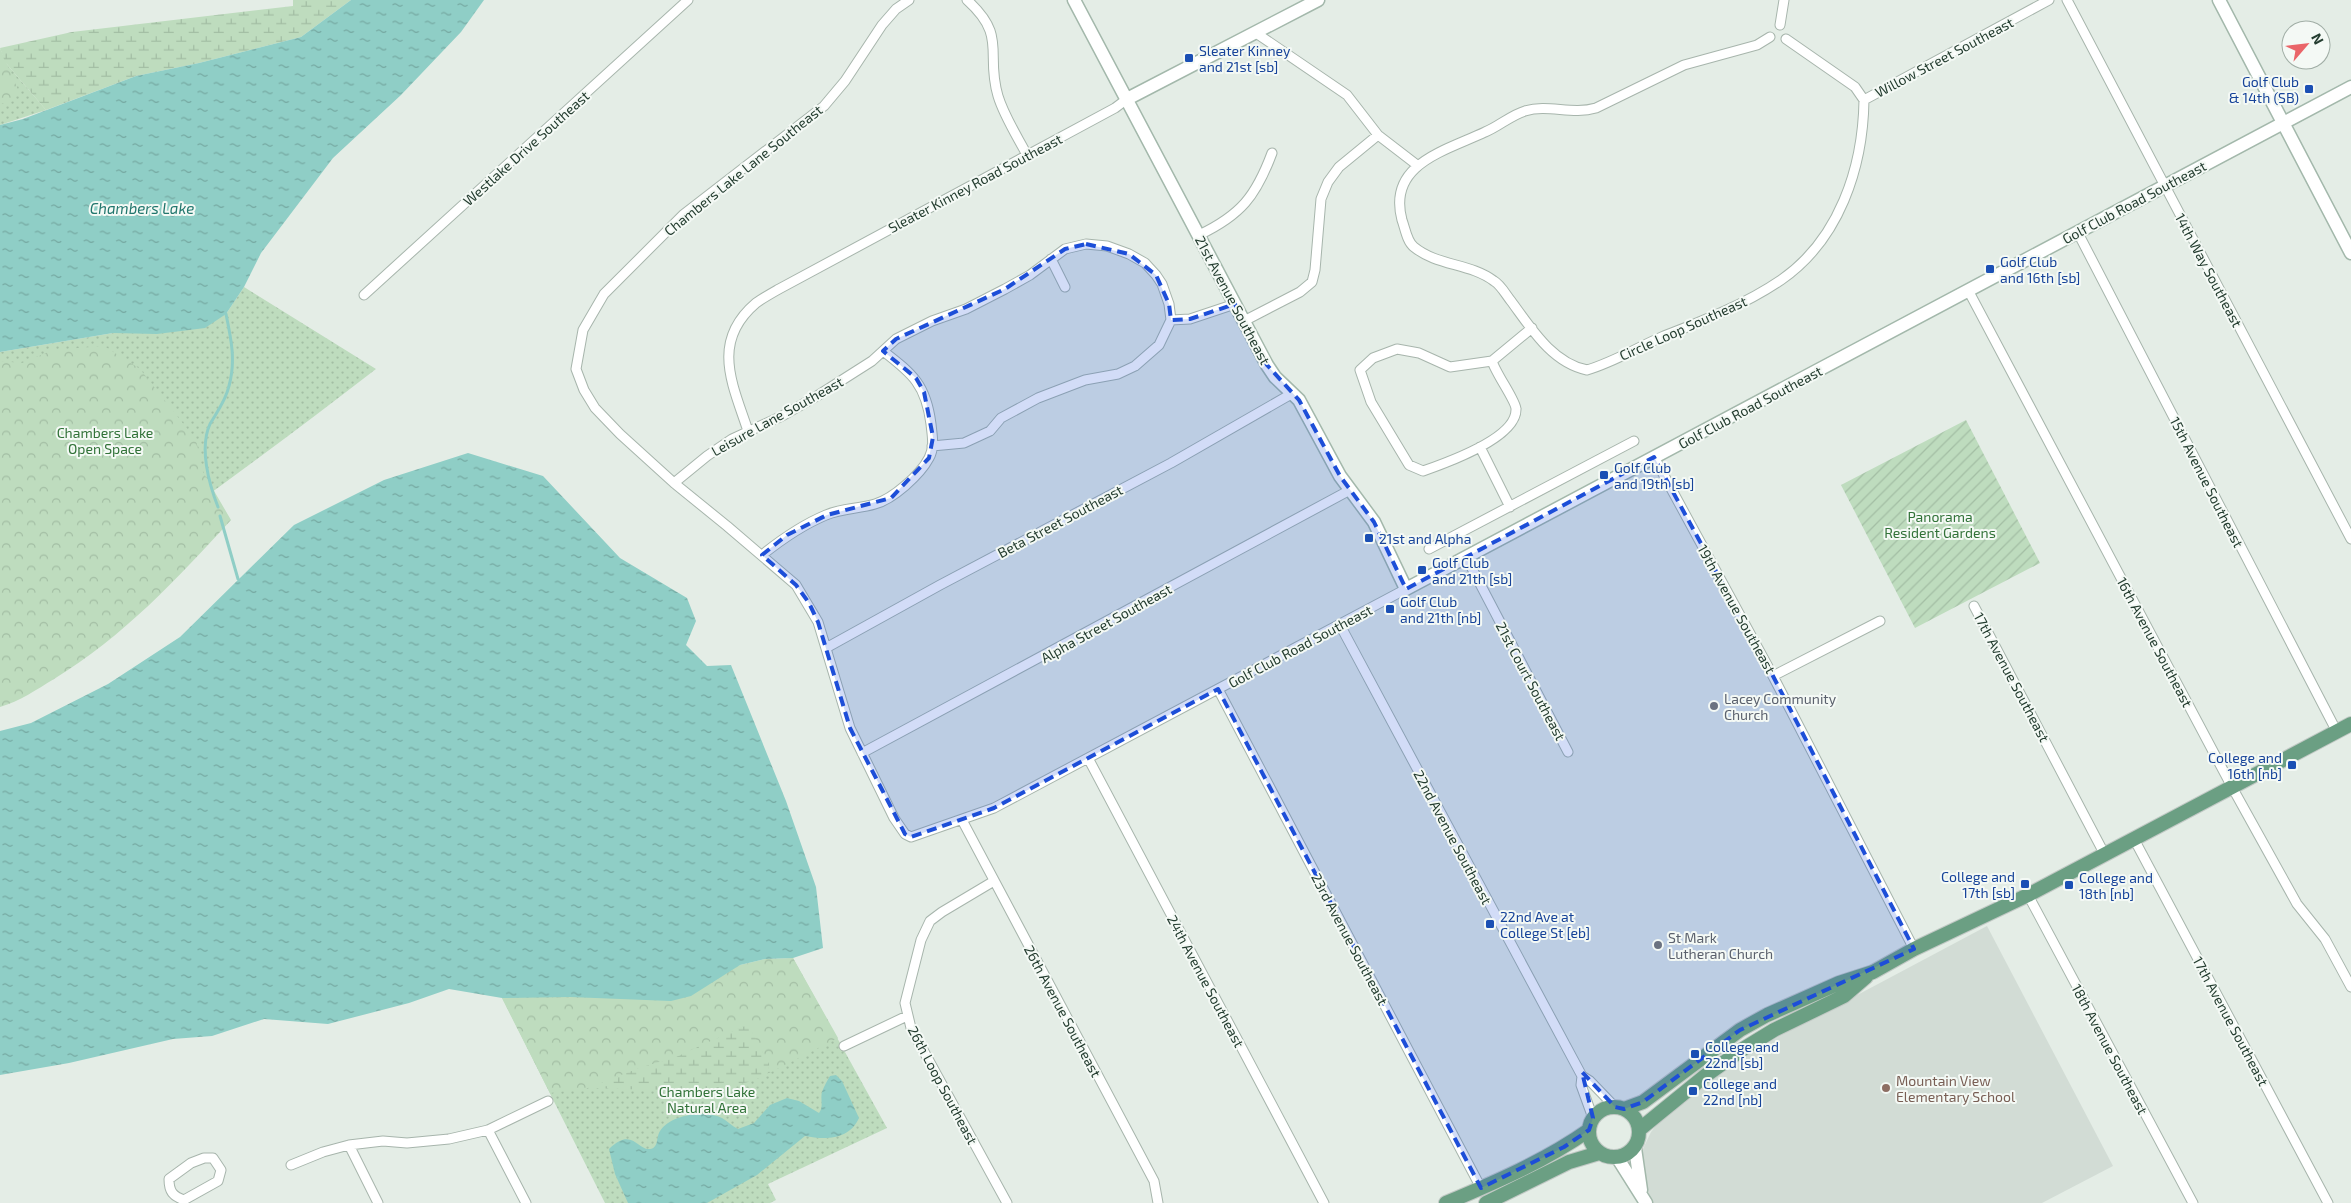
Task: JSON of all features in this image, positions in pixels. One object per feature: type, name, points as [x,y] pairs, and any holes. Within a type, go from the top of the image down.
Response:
[{"type":"main road","points":[[1640,1129],[1705,1076],[1743,1050],[1774,1030],[1844,996],[1873,972],[1914,949],[2028,895],[2351,724]]},
{"type":"main road","points":[[1446,1203],[1564,1148],[1591,1124],[1599,1112],[1643,1102],[1740,1030],[1767,1015],[1839,983],[1873,972]]},
{"type":"main road","points":[[1494,1201],[1569,1162],[1599,1153],[1616,1158],[1630,1153],[1638,1142],[1640,1129],[1635,1117],[1620,1108]]},
{"type":"main road","points":[[1591,1124],[1590,1138],[1599,1153]]},
{"type":"street","name":"Westlake Drive Southeast","points":[[364,295],[688,0]]},
{"type":"street","name":"Chambers Lake Lane Southeast","points":[[862,753],[842,708],[818,622],[809,603],[796,585],[674,483],[620,434],[595,408],[584,390],[576,368],[583,330],[604,294],[677,220],[824,106],[845,81],[882,25],[896,9],[909,0]]},
{"type":"street","points":[[967,0],[982,13],[989,27],[994,47],[994,71],[998,95],[1027,155]]},
{"type":"street","name":"21st Avenue Southeast","points":[[1074,0],[1275,377],[1294,393],[1350,490],[1374,522],[1406,589]]},
{"type":"street","name":"Sleater Kinney Road Southeast","points":[[748,432],[728,370],[728,349],[738,325],[756,304],[1127,100],[1318,0]]},
{"type":"street","points":[[1780,25],[1784,0]]},
{"type":"street","name":"Willow Street Southeast","points":[[1864,100],[2049,0]]},
{"type":"street","name":"14th Way Southeast","points":[[2067,0],[2351,539]]},
{"type":"street","points":[[2219,0],[2351,252]]},
{"type":"street","points":[[1256,33],[1347,95],[1378,135],[1417,165],[1501,124],[1523,111],[1542,108],[1584,112],[1684,65],[1757,45],[1770,37]]},
{"type":"street","points":[[1786,39],[1855,88],[1864,100]]},
{"type":"street","name":"Golf Club Road Southeast","points":[[862,753],[894,818],[904,834],[911,836],[994,808],[2351,87]]},
{"type":"street","name":"Circle Loop Southeast","points":[[1417,165],[1400,189],[1399,208],[1405,231],[1413,247],[1436,259],[1470,268],[1495,281],[1553,354],[1574,367],[1587,370],[1698,323],[1781,280],[1804,262],[1824,238],[1842,205],[1855,175],[1864,100]]},
{"type":"street","points":[[1244,320],[1300,292],[1312,282],[1315,270],[1321,199],[1328,182],[1339,167],[1378,135]]},
{"type":"street","points":[[1199,235],[1214,228],[1244,206],[1263,177],[1272,153]]},
{"type":"street","name":"15th Avenue Southeast","points":[[2078,233],[2337,732]]},
{"type":"street","name":"Leisure Lane Southeast","points":[[674,483],[707,456],[732,439],[782,416],[872,361],[896,339],[932,321],[966,309],[1005,289],[1030,275],[1065,249],[1086,244],[1107,246],[1129,254],[1145,263],[1156,275],[1169,304],[1171,320]]},
{"type":"street","points":[[1051,259],[1064,288]]},
{"type":"street","name":"16th Avenue Southeast","points":[[1968,290],[2232,787],[2297,904],[2325,938],[2351,987]]},
{"type":"street","points":[[932,446],[964,443],[990,432],[1001,418],[1045,395],[1085,380],[1118,374],[1135,366],[1159,345],[1171,320],[1190,319],[1235,304]]},
{"type":"street","points":[[1492,361],[1515,402],[1517,410],[1512,421],[1497,438],[1480,447],[1423,471],[1409,465],[1371,402],[1360,370],[1373,358],[1397,349],[1419,353],[1450,367],[1492,361],[1532,328]]},
{"type":"street","points":[[762,556],[787,535],[827,514],[874,505],[891,498],[918,472],[929,458],[932,446],[928,407],[924,392],[916,378],[883,351]]},
{"type":"street","name":"Beta Street Southeast","points":[[826,648],[940,584],[1172,463],[1294,393]]},
{"type":"street","points":[[1429,549],[1634,441]]},
{"type":"street","points":[[1480,447],[1510,507]]},
{"type":"street","name":"19th Avenue Southeast","points":[[1654,458],[1773,676],[1914,949]]},
{"type":"street","name":"Alpha Street Southeast","points":[[862,753],[1350,490]]},
{"type":"street","name":"21st Court Southeast","points":[[1466,557],[1568,752]]},
{"type":"street","name":"17th Avenue Southeast","points":[[1974,606],[2105,855]]},
{"type":"street","points":[[1773,676],[1880,621]]},
{"type":"street","name":"22nd Avenue Southeast","points":[[1340,624],[1582,1076],[1620,1108]]},
{"type":"street","name":"23rd Avenue Southeast","points":[[1218,689],[1481,1188]]},
{"type":"street","name":"24th Avenue Southeast","points":[[1088,758],[1324,1203]]},
{"type":"street","name":"26th Avenue Southeast","points":[[962,820],[1154,1182],[1158,1203]]},
{"type":"street","name":"17th Avenue Southeast","points":[[2134,839],[2328,1203]]},
{"type":"street","name":"26th Loop Southeast","points":[[994,881],[930,921],[920,940],[905,1003],[911,1028],[1006,1203]]},
{"type":"street","name":"18th Avenue Southeast","points":[[2028,895],[2193,1203]]},
{"type":"street","points":[[844,1046],[908,1016]]},
{"type":"street","name":"22nd Avenue Southeast","points":[[1582,1076],[1581,1085],[1591,1124]]},
{"type":"street","points":[[291,1165],[322,1152],[349,1145],[383,1141],[407,1143],[449,1139],[488,1130],[548,1101]]},
{"type":"street","points":[[488,1130],[526,1203]]},
{"type":"street","points":[[349,1145],[378,1203]]},
{"type":"street","points":[[1635,1148],[1644,1199]]},
{"type":"street","points":[[204,1158],[213,1158],[221,1170],[218,1181],[185,1202],[174,1196],[169,1189],[169,1179],[191,1163],[204,1158]]},
{"type":"street","points":[[1616,1158],[1644,1199]]},
{"type":"highlighted area","points":[[1086,244],[1129,254],[1156,275],[1169,304],[1171,320],[1190,319],[1235,304],[1267,365],[1299,400],[1340,476],[1374,522],[1406,589],[1654,457],[1773,676],[1914,949],[1740,1030],[1643,1102],[1624,1109],[1615,1107],[1582,1072],[1593,1118],[1589,1130],[1564,1147],[1481,1188],[1218,689],[994,808],[911,837],[905,834],[850,728],[818,622],[809,603],[796,585],[762,555],[787,535],[827,515],[891,498],[929,458],[933,437],[924,392],[916,378],[883,351],[896,339],[1005,289],[1065,249]]},
{"type":"shaded area","name":"Mountain View Elementary School","points":[[1987,926],[2113,1166],[2042,1203],[1652,1203],[1643,1177],[1642,1151],[1651,1132],[1663,1117],[1737,1059]]},
{"type":"green space","points":[[293,0],[351,0],[301,37],[199,63],[136,76],[46,110],[5,62],[0,48],[72,32],[293,6]]},
{"type":"green space","points":[[0,48],[19,92],[13,101],[0,104]]},
{"type":"green space","points":[[5,62],[46,110],[0,125],[0,65]]},
{"type":"green space","name":"Chambers Lake Open Space","points":[[244,287],[376,369],[191,508],[0,638],[0,352],[113,333],[166,332],[226,314]]},
{"type":"green space","name":"Chambers Lake Open Space","points":[[104,346],[140,369],[196,440],[203,472],[231,520],[190,564],[126,626],[54,679],[14,702],[0,707],[0,361],[22,363],[53,350]]},
{"type":"green space","name":"Panorama Resident Gardens","points":[[1966,420],[2040,563],[1915,628],[1841,485]]},
{"type":"green space","name":"Chambers Lake Natural Area","points":[[793,958],[887,1128],[768,1184],[776,1200],[770,1203],[605,1203],[502,998]]},
{"type":"green space","points":[[793,958],[838,1038],[767,1074],[770,1069],[769,1064],[749,1027],[742,1027],[674,1058],[642,1067],[588,1088],[550,1093],[502,998],[691,996],[740,965],[765,959]]},
{"type":"green space","points":[[749,1026],[769,1064],[764,1075],[746,1083],[689,1089],[588,1088],[642,1067],[674,1058],[742,1027]]},
{"type":"water","name":"Chambers Lake","points":[[351,0],[484,0],[461,32],[401,95],[333,158],[261,253],[244,287],[226,314],[205,328],[157,334],[113,333],[0,352],[0,125],[23,119],[136,76],[199,63],[301,37]]},
{"type":"water","points":[[468,453],[543,476],[620,558],[687,598],[696,621],[686,645],[707,666],[731,665],[786,801],[816,887],[823,948],[793,958],[765,959],[740,965],[691,996],[671,1001],[570,997],[502,998],[449,989],[409,1003],[328,1024],[264,1019],[212,1036],[173,1039],[69,1063],[0,1075],[0,731],[31,723],[108,684],[180,637],[294,525],[384,480]]},
{"type":"water","points":[[836,1075],[842,1081],[859,1118],[849,1131],[829,1138],[805,1136],[757,1175],[707,1203],[628,1203],[615,1174],[609,1149],[617,1142],[629,1139],[646,1149],[653,1148],[660,1131],[665,1125],[680,1117],[698,1114],[722,1118],[738,1129],[754,1123],[770,1105],[787,1098],[799,1101],[819,1113],[824,1088],[830,1076]]},
{"type":"waterway","points":[[218,507],[206,466],[205,444],[210,424],[226,396],[231,377],[232,350],[226,314]]},
{"type":"waterway","points":[[220,516],[238,579]]},
{"type":"place","name":"Sleater Kinney and 21st [sb]","points":[[1189,58]]},
{"type":"place","name":"Golf Club & 14th (SB)","points":[[2309,89]]},
{"type":"place","name":"Golf Club and 16th [sb]","points":[[1990,269]]},
{"type":"place","name":"Golf Club and 19th [sb]","points":[[1604,475]]},
{"type":"place","name":"21st and Alpha","points":[[1369,538]]},
{"type":"place","name":"Golf Club and 21th [sb]","points":[[1422,570]]},
{"type":"place","name":"Golf Club and 21th [nb]","points":[[1390,609]]},
{"type":"place","name":"Lacey Community Church","points":[[1714,706]]},
{"type":"place","name":"College and 16th [nb]","points":[[2292,765]]},
{"type":"place","name":"College and 17th [sb]","points":[[2025,884]]},
{"type":"place","name":"College and 18th [nb]","points":[[2069,885]]},
{"type":"place","name":"22nd Ave at College St [eb]","points":[[1490,924]]},
{"type":"place","name":"St Mark Lutheran Church","points":[[1658,945]]},
{"type":"place","name":"College and 22nd [sb]","points":[[1695,1054]]},
{"type":"place","name":"Mountain View Elementary School","points":[[1886,1088]]},
{"type":"place","name":"College and 22nd [nb]","points":[[1693,1091]]}]
